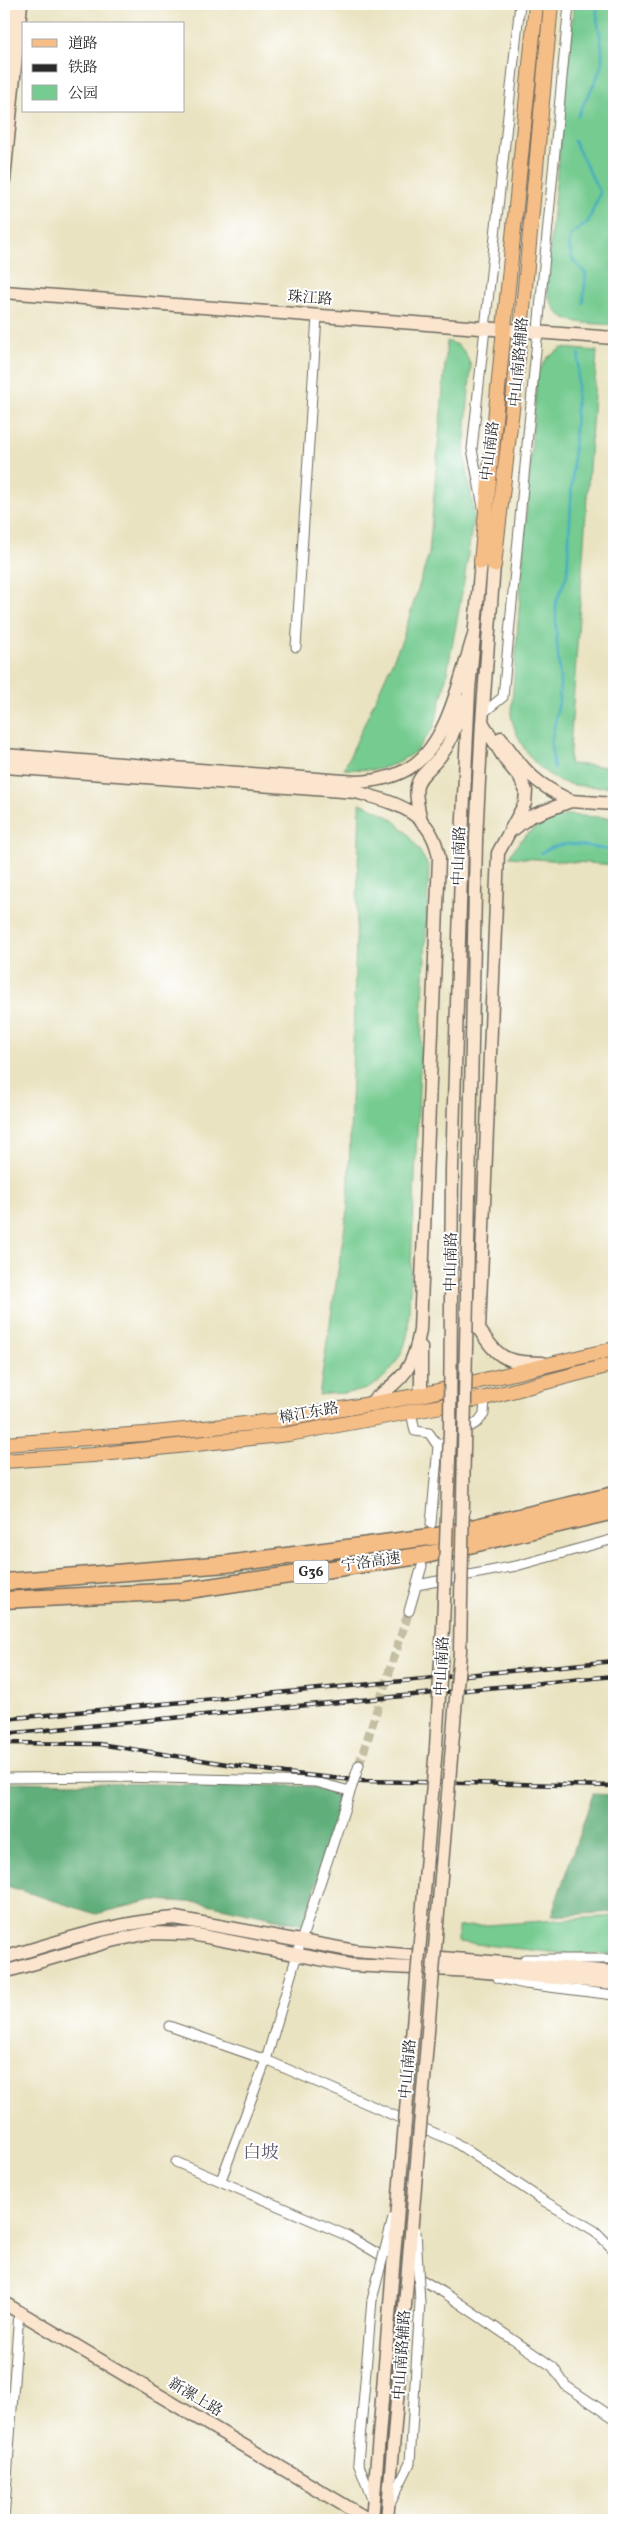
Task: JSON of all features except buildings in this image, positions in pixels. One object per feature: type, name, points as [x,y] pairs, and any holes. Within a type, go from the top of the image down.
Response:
[{"type":"highway","name":"宁洛高速","points":[[4,1582],[226,1564],[437,1536],[614,1495]]},
{"type":"highway","name":"宁洛高速","points":[[4,1600],[182,1591],[426,1555],[614,1511]]},
{"type":"main road","points":[[4,53],[10,4]]},
{"type":"main road","points":[[4,180],[21,4]]},
{"type":"main road","name":"中山南路","points":[[387,2515],[460,1651],[476,840],[487,563],[485,518],[536,4]]},
{"type":"main road","name":"中山南路","points":[[371,2520],[374,2504],[436,1747],[443,1628],[450,1431],[452,1169],[462,839],[469,690],[474,635],[487,563],[521,331],[551,4]]},
{"type":"main road","name":"珠江路","points":[[4,292],[614,338]]},
{"type":"main road","points":[[4,755],[357,782],[376,781],[413,766],[435,742],[447,719],[474,635]]},
{"type":"main road","points":[[421,1395],[420,1330],[439,858],[437,848],[422,822],[415,797],[418,781],[446,748],[469,690]]},
{"type":"main road","points":[[482,717],[500,736],[525,772],[546,789],[571,801],[614,804]]},
{"type":"main road","points":[[482,717],[506,761],[520,778],[526,791],[525,803],[498,853],[479,1329],[494,1352],[518,1362],[562,1363]]},
{"type":"main road","points":[[4,767],[356,792],[393,802],[410,810],[422,822]]},
{"type":"main road","points":[[507,834],[529,817],[571,801]]},
{"type":"main road","points":[[370,1403],[394,1384],[410,1366],[416,1356],[420,1330]]},
{"type":"main road","name":"樟江东路","points":[[4,1444],[144,1434],[274,1421],[421,1395],[562,1363],[614,1349]]},
{"type":"main road","name":"樟江东路","points":[[4,1460],[180,1447],[289,1434],[486,1398],[614,1364]]},
{"type":"main road","points":[[4,1958],[109,1927],[146,1920],[176,1918],[355,1951],[614,1983]]},
{"type":"main road","points":[[4,1972],[107,1942],[149,1934],[192,1934],[350,1965],[475,1966],[614,1972]]},
{"type":"main road","name":"新漯上路","points":[[4,2303],[371,2520]]},
{"type":"street","points":[[485,518],[472,449],[520,4]]},
{"type":"street","name":"中山南路辅路","points":[[482,717],[503,697],[569,4]]},
{"type":"street","points":[[296,647],[318,316]]},
{"type":"street","points":[[438,1446],[478,1422],[484,1414],[486,1398]]},
{"type":"street","points":[[411,1412],[415,1431],[429,1433],[438,1446],[431,1524]]},
{"type":"street","points":[[416,1585],[516,1566],[614,1539]]},
{"type":"street","points":[[409,1611],[422,1566]]},
{"type":"street","points":[[222,2180],[266,2060],[301,1941],[357,1770]]},
{"type":"street","points":[[4,1778],[120,1777],[316,1782],[351,1788]]},
{"type":"street","points":[[475,1966],[614,1959]]},
{"type":"street","points":[[475,1966],[525,1984],[614,1995]]},
{"type":"street","points":[[169,2026],[266,2060],[453,2141],[544,2202],[595,2231],[614,2250]]},
{"type":"street","points":[[176,2162],[222,2180],[348,2236],[446,2294],[553,2367],[566,2386],[614,2418]]},
{"type":"street","points":[[374,2504],[358,2463],[372,2300],[398,2196]]},
{"type":"street","name":"中山南路辅路","points":[[387,2515],[410,2464],[420,2303],[414,2197]]},
{"type":"street","points":[[4,2520],[19,2312]]},
{"type":"green space","points":[[574,4],[614,4],[614,325],[578,322],[560,315],[549,297],[546,283]]},
{"type":"green space","points":[[447,341],[458,345],[464,351],[471,366],[464,451],[474,513],[464,582],[445,684],[434,727],[415,752],[395,764],[376,770],[344,769],[402,640],[429,554]]},
{"type":"green space","points":[[562,348],[597,351],[569,764],[614,767],[614,787],[573,785],[550,776],[534,762],[522,745],[511,715],[537,374],[547,358]]},
{"type":"green space","points":[[360,803],[385,815],[402,827],[429,867],[408,1332],[403,1349],[394,1366],[374,1385],[355,1392],[319,1395],[348,1206]]},
{"type":"green space","points":[[567,815],[614,818],[614,865],[509,857],[526,835],[540,825]]},
{"type":"green space","points":[[4,1782],[310,1786],[337,1794],[343,1802],[303,1925],[203,1903],[153,1900],[96,1914],[4,1885]]},
{"type":"green space","points":[[593,1794],[614,1795],[614,1912],[551,1916]]},
{"type":"green space","points":[[614,1916],[614,1954],[567,1954],[458,1942],[458,1927]]},
{"type":"waterway","points":[[578,116],[601,68],[602,47],[597,18],[597,4]]},
{"type":"waterway","points":[[574,141],[600,193],[588,222],[571,235],[569,246],[573,260],[586,274],[583,303]]},
{"type":"waterway","points":[[554,769],[551,744],[559,701],[560,680],[556,602],[567,575],[579,354]]},
{"type":"waterway","points":[[541,853],[560,845],[569,844],[614,850]]},
{"type":"tunnel","points":[[359,1765],[409,1611]]},
{"type":"railway","points":[[4,1719],[614,1661]]},
{"type":"railway","points":[[4,1734],[614,1676]]},
{"type":"railway","points":[[4,1743],[99,1744],[285,1773],[363,1781],[614,1786]]},
{"type":"district","name":"白坡","points":[[261,2153]]}]
